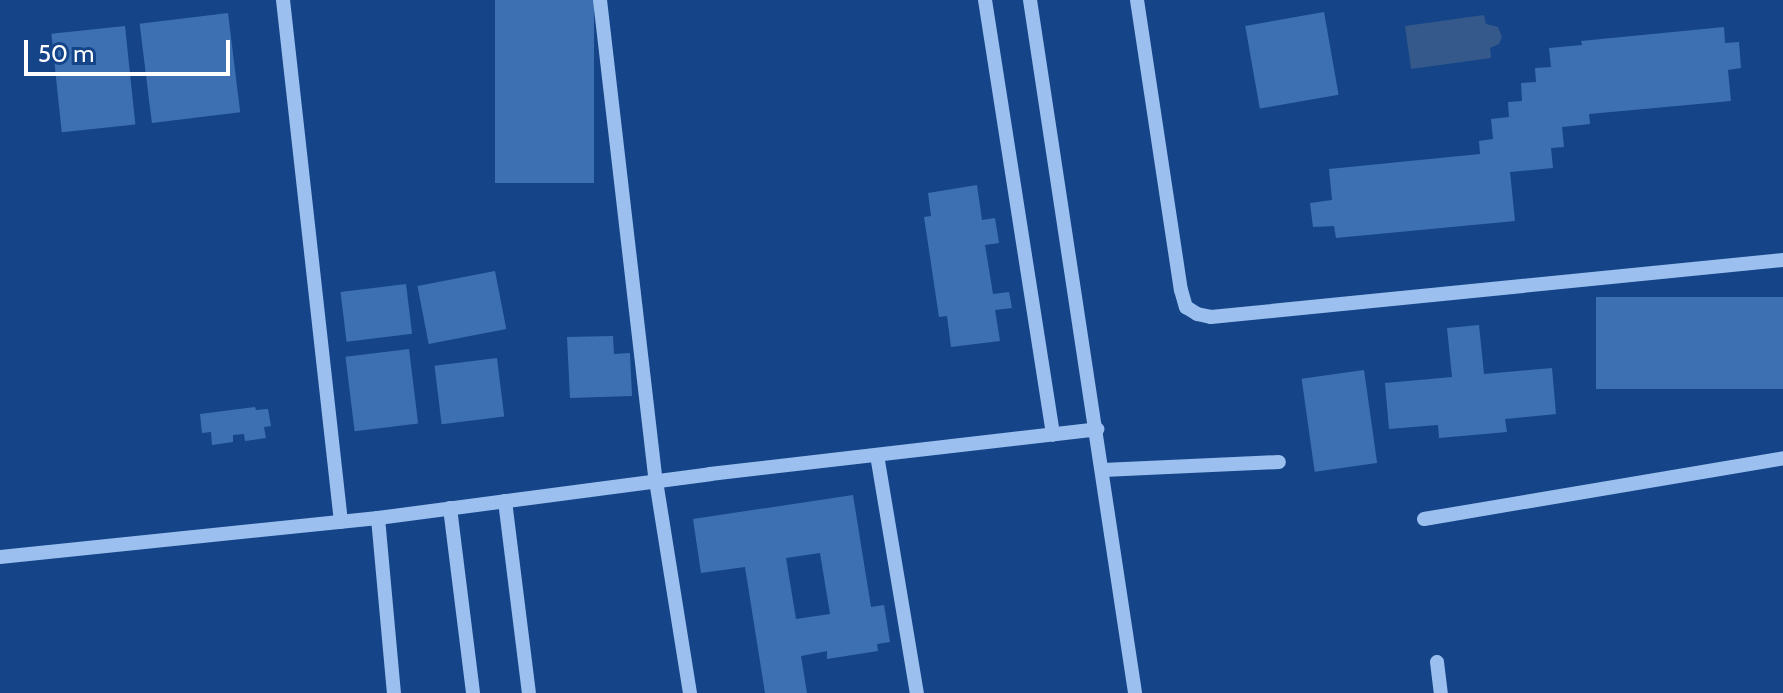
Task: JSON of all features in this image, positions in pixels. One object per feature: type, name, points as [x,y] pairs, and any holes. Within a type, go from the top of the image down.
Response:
[{"type":"street","points":[[283,0],[341,522]]},
{"type":"street","points":[[600,0],[656,481],[690,693]]},
{"type":"street","points":[[985,0],[1053,435]]},
{"type":"street","points":[[1030,0],[1135,693]]},
{"type":"street","points":[[1137,0],[1181,290],[1186,307],[1197,314],[1211,317],[1783,260]]},
{"type":"street","points":[[0,557],[378,518],[656,481],[1097,429]]},
{"type":"street","points":[[877,455],[917,693]]},
{"type":"street","points":[[1424,519],[1783,458]]},
{"type":"street","points":[[1103,470],[1279,462]]},
{"type":"street","points":[[505,501],[529,693]]},
{"type":"street","points":[[450,508],[473,693]]},
{"type":"street","points":[[378,518],[394,693]]},
{"type":"street","points":[[1437,662],[1441,693]]},
{"type":"water","points":[[1484,15],[1486,24],[1498,27],[1502,37],[1499,44],[1490,48],[1491,58],[1411,69],[1405,26]]},
{"type":"building","points":[[495,0],[594,0],[594,183],[495,183]]},
{"type":"building","points":[[1324,12],[1339,95],[1260,109],[1245,26]]},
{"type":"building","points":[[228,13],[240,112],[152,123],[140,24]]},
{"type":"building","points":[[125,26],[135,124],[62,132],[51,34]]},
{"type":"building","points":[[1724,27],[1725,43],[1739,42],[1741,68],[1728,70],[1731,101],[1589,114],[1590,124],[1562,127],[1564,147],[1551,148],[1553,168],[1510,172],[1515,221],[1336,238],[1334,226],[1313,227],[1310,203],[1332,200],[1329,169],[1480,154],[1479,141],[1493,139],[1491,119],[1509,117],[1508,102],[1522,101],[1521,83],[1536,82],[1535,68],[1551,67],[1549,48],[1582,45],[1581,41]]},
{"type":"building","points":[[977,185],[982,220],[995,218],[999,243],[985,245],[993,294],[1009,292],[1012,308],[995,310],[1000,341],[951,347],[947,316],[939,317],[924,217],[931,216],[928,193]]},
{"type":"building","points":[[495,271],[506,329],[429,344],[417,286]]},
{"type":"building","points":[[406,284],[412,334],[347,342],[340,292]]},
{"type":"building","points":[[1596,297],[1783,297],[1783,389],[1596,389]]},
{"type":"building","points":[[1479,325],[1484,374],[1552,368],[1556,414],[1505,419],[1507,432],[1439,438],[1438,425],[1389,429],[1385,383],[1452,377],[1447,328]]},
{"type":"building","points":[[613,336],[614,354],[630,353],[632,396],[570,398],[567,337]]},
{"type":"building","points":[[409,349],[418,423],[355,431],[345,357]]},
{"type":"building","points":[[497,358],[504,417],[442,424],[434,366]]},
{"type":"building","points":[[1364,370],[1377,463],[1315,472],[1302,379]]},
{"type":"building","points":[[255,407],[256,410],[268,409],[271,426],[264,427],[266,438],[245,441],[244,434],[233,435],[233,442],[212,445],[211,432],[202,433],[200,414]]},
{"type":"building","points":[[853,495],[871,607],[884,605],[890,642],[877,644],[878,651],[827,659],[827,651],[801,656],[807,693],[765,693],[745,567],[701,573],[693,519]],"holes":[[[820,553],[830,614],[796,619],[786,558]]]}]
